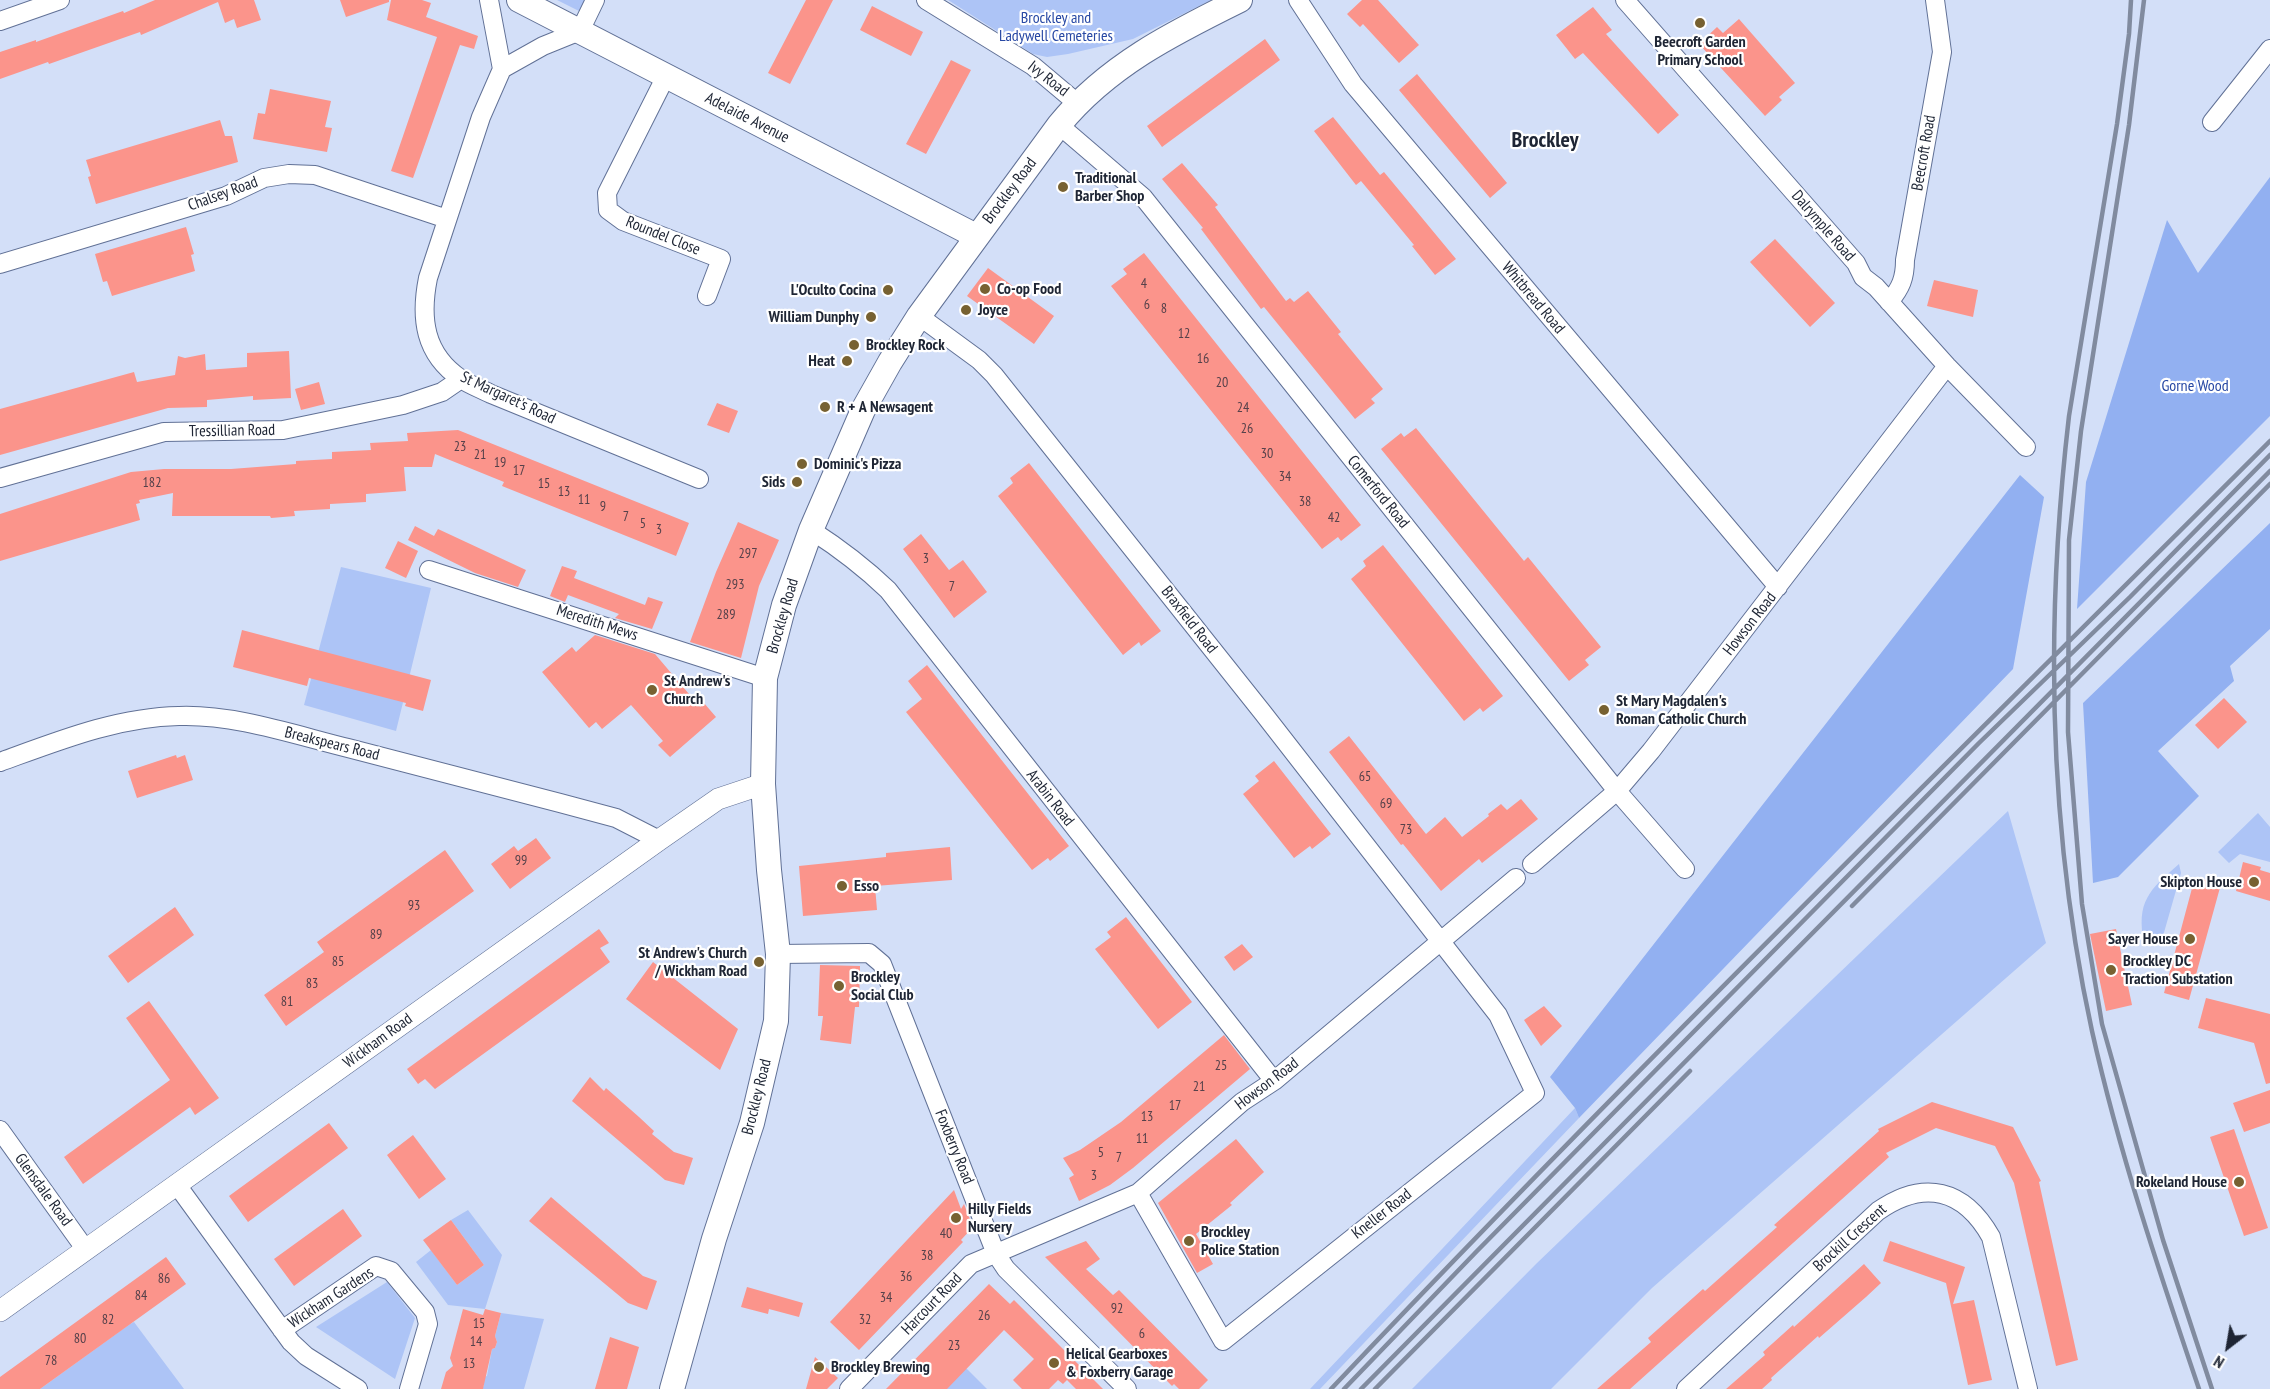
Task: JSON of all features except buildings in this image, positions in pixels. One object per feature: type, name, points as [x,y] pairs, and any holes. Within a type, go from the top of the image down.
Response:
[{"type":"main road","name":"Adelaide Avenue","points":[[519,0],[976,236]]},
{"type":"main road","name":"Brockley Road","points":[[672,1389],[714,1239],[752,1123],[776,1021],[778,954],[763,784],[765,678],[784,605],[811,530],[863,410],[919,316],[1059,125],[1077,103],[1113,72],[1147,48],[1240,0]]},
{"type":"street","points":[[0,21],[60,0]]},
{"type":"street","points":[[489,0],[502,69],[543,46],[580,31],[595,0]]},
{"type":"street","name":"Ivy Road","points":[[926,0],[1034,66],[1077,103]]},
{"type":"street","name":"Whitbread Road","points":[[1298,0],[1353,84],[1778,587]]},
{"type":"street","name":"Dalrymple Road","points":[[1625,0],[1856,263],[1863,277],[1876,287],[1947,366],[2026,447]]},
{"type":"street","name":"Beecroft Road","points":[[1889,302],[1899,290],[1905,277],[1905,260],[1942,52],[1935,0]]},
{"type":"street","points":[[2212,122],[2270,49]]},
{"type":"street","name":"St Margaret's Road","points":[[502,69],[481,117],[428,278],[423,304],[426,329],[438,359],[461,379],[491,394],[699,480]]},
{"type":"street","name":"Roundel Close","points":[[666,76],[607,193],[608,210],[623,221],[721,259],[707,296]]},
{"type":"street","name":"Comerford Road","points":[[1059,125],[1143,197],[1617,791],[1685,869]]},
{"type":"street","name":"Chalsey Road","points":[[0,264],[226,196],[264,178],[289,174],[315,175],[447,219]]},
{"type":"street","name":"Braxfield Road","points":[[919,316],[979,360],[994,375],[1442,942]]},
{"type":"street","name":"Howson Road","points":[[1532,864],[1617,791],[1651,751],[1947,366]]},
{"type":"street","name":"Tressillian Road","points":[[0,478],[164,432],[283,430],[403,405],[442,392],[461,379]]},
{"type":"street","name":"Arabin Road","points":[[811,530],[845,552],[888,590],[1274,1081]]},
{"type":"street","name":"Meredith Mews","points":[[429,570],[765,678]]},
{"type":"street","name":"Breakspears Road","points":[[0,762],[102,727],[136,719],[180,716],[215,718],[276,730],[616,818],[659,840]]},
{"type":"street","name":"Wickham Road","points":[[0,1311],[718,799],[763,784]]},
{"type":"street","name":"Howson Road","points":[[996,1254],[1138,1193],[1242,1101],[1274,1081],[1516,878]]},
{"type":"street","name":"Kneller Road","points":[[1138,1193],[1223,1341],[1536,1093],[1498,1014],[1442,942]]},
{"type":"street","name":"Foxberry Road","points":[[778,954],[869,953],[882,964],[996,1254],[1006,1269],[1128,1389]]},
{"type":"street","name":"Glensdale Road","points":[[0,1130],[86,1250]]},
{"type":"street","name":"Wickham Gardens","points":[[177,1185],[291,1342],[306,1356],[358,1389]]},
{"type":"street","name":"Brockill Crescent","points":[[1686,1389],[1878,1210],[1895,1199],[1913,1193],[1932,1192],[1951,1196],[1966,1205],[1982,1220],[1991,1238],[2028,1389]]},
{"type":"street","name":"Harcourt Road","points":[[849,1389],[970,1264],[996,1254]]},
{"type":"street","name":"Wickham Gardens","points":[[282,1330],[376,1266],[391,1271],[425,1312],[428,1324],[409,1389]]},
{"type":"green space","points":[[557,0],[595,0],[587,15]]},
{"type":"green space","name":"Brockley and Ladywell Cemeteries","points":[[948,0],[1211,0],[1133,39],[1047,57],[1033,54]]},
{"type":"green space","name":"Gorne Wood","points":[[2270,177],[2270,416],[2077,609],[2086,482],[2167,220],[2198,273]]},
{"type":"green space","points":[[2020,475],[2044,497],[2013,669],[1579,1118],[1575,1108],[1550,1077]]},
{"type":"green space","points":[[2270,523],[2270,629],[2230,666],[2234,681],[2158,751],[2199,796],[2118,877],[2093,883],[2083,703]]},
{"type":"green space","points":[[341,567],[431,588],[396,731],[304,705]]},
{"type":"green space","points":[[2008,811],[2046,943],[1652,1288],[1551,1389],[1412,1389],[1537,1263]]},
{"type":"green space","points":[[2258,813],[2270,827],[2270,862],[2240,854],[2229,863],[2218,852]]},
{"type":"green space","points":[[2179,864],[2181,873],[2163,936],[2158,942],[2144,943],[2142,917],[2147,898]]},
{"type":"green space","points":[[1575,1108],[1579,1118],[1320,1389],[1310,1389]]},
{"type":"green space","points":[[468,1210],[502,1255],[485,1309],[448,1305],[416,1262],[431,1250],[457,1285],[484,1265],[451,1220]]},
{"type":"green space","points":[[387,1282],[415,1318],[395,1379],[316,1327]]},
{"type":"green space","points":[[501,1313],[544,1319],[524,1389],[480,1389],[484,1386],[484,1377],[487,1376],[492,1349],[495,1348],[497,1342],[495,1336]]},
{"type":"green space","points":[[134,1322],[184,1389],[40,1389],[130,1324]]},
{"type":"green space","points":[[954,1356],[987,1389],[937,1389]]},
{"type":"railway","points":[[2131,0],[2129,34],[2117,124],[2069,416],[2056,570],[2055,725],[2066,879],[2077,955],[2092,1031],[2127,1166],[2199,1389]]},
{"type":"railway","points":[[2144,0],[2129,125],[2081,431],[2069,540],[2068,732],[2082,904],[2102,1024],[2163,1240],[2212,1389]]},
{"type":"railway","points":[[1331,1389],[1446,1268],[1680,1030],[2270,441]]},
{"type":"railway","points":[[1344,1389],[1477,1251],[1979,743],[2130,597],[2270,455]]},
{"type":"railway","points":[[1361,1389],[2270,471]]},
{"type":"railway","points":[[1852,906],[2270,484]]},
{"type":"railway","points":[[1375,1389],[1690,1071]]},
{"type":"place","name":"Beecroft Garden Primary School","points":[[1700,23]]},
{"type":"place","name":"Traditional Barber Shop","points":[[1063,187]]},
{"type":"place","name":"Co-op Food","points":[[985,289]]},
{"type":"place","name":"L'Oculto Cocina","points":[[888,290]]},
{"type":"place","name":"Joyce","points":[[966,310]]},
{"type":"place","name":"William Dunphy","points":[[871,317]]},
{"type":"place","name":"Brockley Rock","points":[[854,345]]},
{"type":"place","name":"Heat","points":[[847,361]]},
{"type":"place","name":"R + A Newsagent","points":[[825,407]]},
{"type":"place","name":"Dominic's Pizza","points":[[802,464]]},
{"type":"place","name":"Sids","points":[[797,482]]},
{"type":"place","name":"St Andrew's Church","points":[[652,690]]},
{"type":"place","name":"St Mary Magdalen's Roman Catholic Church","points":[[1604,710]]},
{"type":"place","name":"Skipton House","points":[[2254,882]]},
{"type":"place","name":"Esso","points":[[842,886]]},
{"type":"place","name":"Sayer House","points":[[2190,939]]},
{"type":"place","name":"St Andrew's Church / Wickham Road","points":[[759,962]]},
{"type":"place","name":"Brockley DC Traction Substation","points":[[2111,970]]},
{"type":"place","name":"Brockley Social Club","points":[[839,986]]},
{"type":"place","name":"Rokeland House","points":[[2239,1182]]},
{"type":"place","name":"Hilly Fields Nursery","points":[[956,1218]]},
{"type":"place","name":"Brockley Police Station","points":[[1189,1241]]},
{"type":"place","name":"Helical Gearboxes & Foxberry Garage","points":[[1054,1363]]},
{"type":"place","name":"Brockley Brewing","points":[[819,1367]]},
{"type":"district","name":"Brockley","points":[[1545,141]]}]
